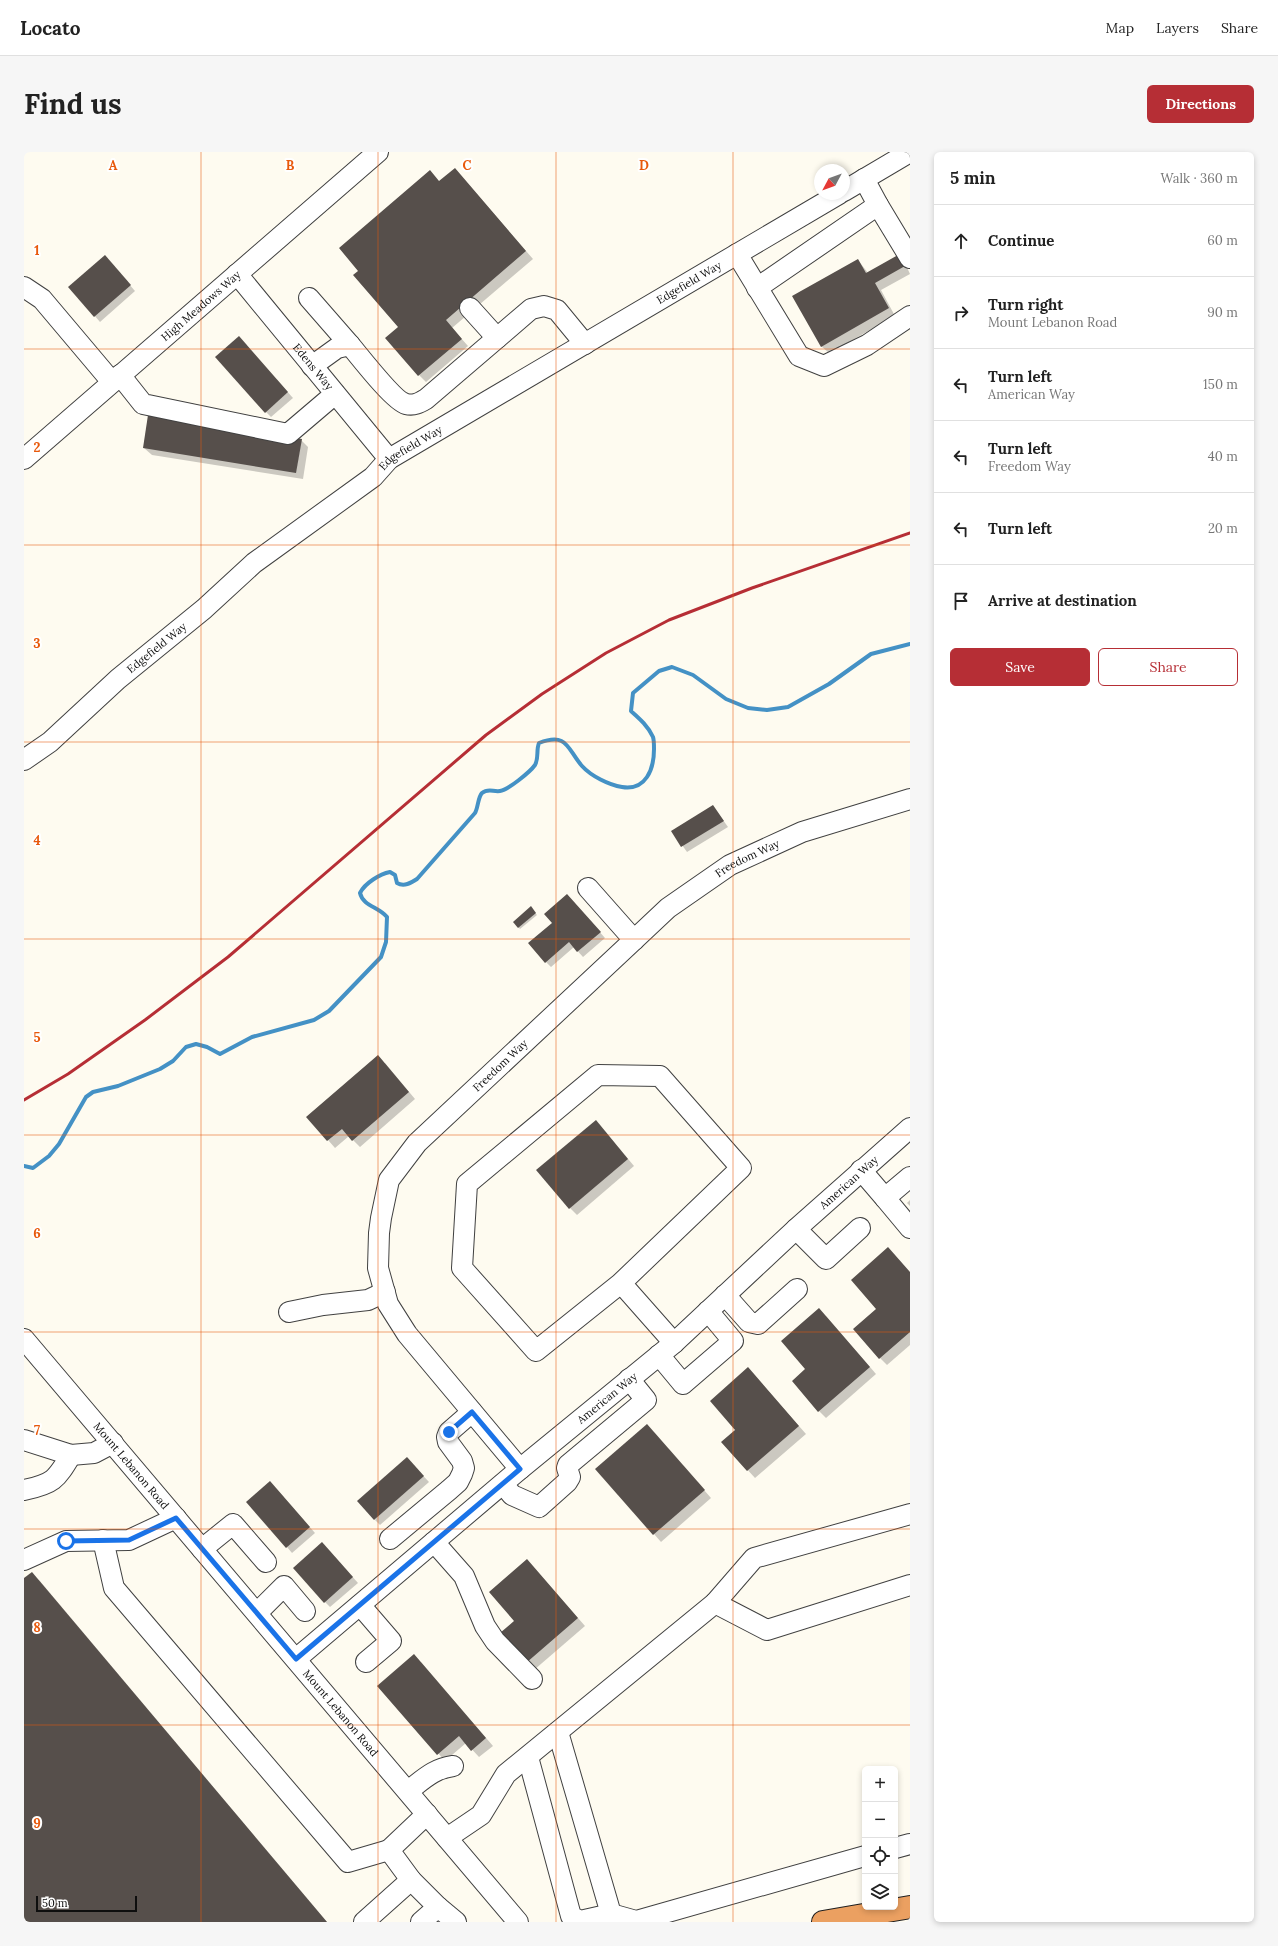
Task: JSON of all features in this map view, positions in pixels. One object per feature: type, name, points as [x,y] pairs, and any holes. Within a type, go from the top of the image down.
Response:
[{"type":"highway","points":[[823,1922],[910,1907]]},
{"type":"street","name":"High Meadows Way","points":[[24,460],[116,378],[378,152]]},
{"type":"street","points":[[850,187],[910,152]]},
{"type":"street","points":[[864,179],[910,258]]},
{"type":"street","name":"Edgefield Way","points":[[24,760],[50,742],[118,679],[204,609],[254,563],[373,477],[389,459],[829,200]]},
{"type":"street","points":[[758,288],[878,205]]},
{"type":"street","points":[[737,254],[799,356],[824,366],[867,345],[910,316]]},
{"type":"street","name":"Edens Way","points":[[237,274],[389,459]]},
{"type":"street","points":[[24,287],[42,299],[116,378],[143,404],[288,434],[336,394]]},
{"type":"street","points":[[309,298],[394,396],[404,404],[416,405],[426,400],[531,309],[544,306],[556,310],[585,344]]},
{"type":"street","points":[[470,308],[497,338]]},
{"type":"street","points":[[312,366],[337,348],[350,346]]},
{"type":"street","name":"Freedom Way","points":[[520,1469],[407,1334],[388,1304],[378,1268],[378,1240],[389,1180],[417,1143],[668,908],[730,865],[802,832],[910,799]]},
{"type":"street","points":[[588,888],[634,940]]},
{"type":"street","points":[[598,1075],[660,1076],[741,1168],[621,1283],[536,1351],[462,1268],[467,1184],[598,1075]]},
{"type":"street","name":"American Way","points":[[296,1659],[520,1469],[666,1349],[861,1170],[910,1128]]},
{"type":"street","points":[[861,1170],[910,1228]]},
{"type":"street","points":[[885,1198],[910,1177]]},
{"type":"street","points":[[796,1229],[826,1259],[860,1228]]},
{"type":"street","points":[[621,1283],[666,1349],[683,1384],[733,1341],[708,1311]]},
{"type":"street","points":[[725,1295],[749,1322],[758,1324],[798,1289]]},
{"type":"street","points":[[289,1312],[323,1305],[368,1300],[385,1292]]},
{"type":"street","name":"Mount Lebanon Road","points":[[24,1340],[518,1922]]},
{"type":"street","points":[[503,1484],[512,1495],[539,1507],[567,1482],[570,1477],[568,1465],[646,1400],[629,1379]]},
{"type":"street","points":[[390,1539],[458,1482],[464,1468],[462,1461],[448,1442],[447,1437],[449,1432],[472,1412]]},
{"type":"street","points":[[24,1440],[71,1455],[94,1454],[113,1443]]},
{"type":"street","points":[[24,1490],[40,1487],[54,1481],[71,1455]]},
{"type":"street","points":[[447,1838],[481,1815],[506,1774],[715,1603],[754,1558],[910,1514]]},
{"type":"street","points":[[24,1560],[66,1541],[129,1540],[176,1518]]},
{"type":"street","points":[[202,1549],[234,1524],[266,1562]]},
{"type":"street","points":[[103,1540],[114,1588],[348,1862],[389,1850],[427,1814]]},
{"type":"street","points":[[434,1542],[464,1576],[485,1626],[495,1640],[532,1679]]},
{"type":"street","points":[[715,1603],[766,1630],[910,1585]]},
{"type":"street","points":[[256,1613],[284,1586],[305,1611]]},
{"type":"street","points":[[360,1604],[391,1641],[366,1662]]},
{"type":"street","points":[[558,1732],[611,1914]]},
{"type":"street","points":[[528,1757],[571,1916],[580,1921],[611,1914],[636,1921],[862,1857]]},
{"type":"street","points":[[408,1791],[439,1768],[453,1766]]},
{"type":"street","points":[[898,1847],[910,1844]]},
{"type":"street","points":[[389,1850],[411,1880],[438,1907],[456,1922]]},
{"type":"street","points":[[364,1922],[411,1880]]},
{"type":"street","points":[[421,1922],[438,1907]]},
{"type":"building","points":[[455,168],[526,251],[446,320],[462,339],[418,376],[385,338],[398,327],[353,275],[358,271],[339,248],[430,170],[439,181]]},
{"type":"building","points":[[105,255],[131,285],[94,317],[68,287]]},
{"type":"building","points":[[898,255],[905,266],[875,283],[889,308],[821,347],[792,296],[858,259],[866,273]]},
{"type":"building","points":[[239,336],[288,392],[265,413],[215,357]]},
{"type":"building","points":[[148,415],[302,439],[296,473],[143,448]]},
{"type":"building","points":[[713,805],[724,821],[681,847],[671,831]]},
{"type":"building","points":[[567,894],[601,932],[577,952],[569,942],[545,963],[528,943],[552,923],[544,914]]},
{"type":"building","points":[[531,906],[536,913],[518,928],[513,922]]},
{"type":"building","points":[[378,1055],[409,1092],[352,1141],[342,1129],[327,1141],[306,1117]]},
{"type":"building","points":[[596,1120],[628,1159],[569,1209],[536,1170]]},
{"type":"building","points":[[888,1247],[910,1272],[910,1332],[879,1359],[853,1329],[876,1309],[851,1280]]},
{"type":"building","points":[[819,1308],[870,1367],[818,1412],[792,1381],[805,1369],[781,1341]]},
{"type":"building","points":[[748,1367],[799,1426],[747,1471],[721,1442],[735,1430],[710,1401]]},
{"type":"building","points":[[647,1424],[705,1490],[653,1535],[595,1469]]},
{"type":"building","points":[[407,1457],[424,1476],[374,1520],[357,1501]]},
{"type":"building","points":[[270,1481],[310,1527],[286,1548],[246,1502]]},
{"type":"building","points":[[322,1542],[353,1577],[324,1603],[293,1568]]},
{"type":"building","points":[[527,1559],[578,1618],[526,1663],[500,1633],[514,1621],[489,1592]]},
{"type":"building","points":[[32,1572],[327,1922],[24,1922],[24,1578]]},
{"type":"building","points":[[414,1654],[486,1738],[471,1751],[459,1736],[437,1755],[377,1686]]},
{"type":"waterway","points":[[24,1166],[33,1168],[49,1156],[59,1144],[86,1097],[93,1092],[118,1086],[160,1069],[173,1061],[186,1047],[196,1044],[207,1047],[220,1054],[252,1037],[314,1020],[329,1011],[381,957],[386,942],[387,917],[364,901],[360,893],[362,889],[373,880],[390,872],[395,875],[397,883],[402,885],[417,879],[475,813],[482,793],[491,790],[500,791],[508,788],[535,765],[539,743],[549,740],[556,740],[566,744],[582,766],[600,780],[622,787],[637,786],[643,782],[650,771],[654,757],[654,741],[646,726],[631,711],[633,693],[659,671],[672,667],[693,675],[726,699],[748,708],[767,710],[788,707],[829,684],[871,654],[910,644]]},
{"type":"railway","points":[[24,1100],[68,1074],[145,1020],[228,957],[486,735],[542,694],[606,653],[669,620],[752,588],[910,533]]},
{"type":"route","points":[[66,1541],[129,1540],[176,1518],[296,1659],[520,1469],[472,1412],[449,1432]]}]
